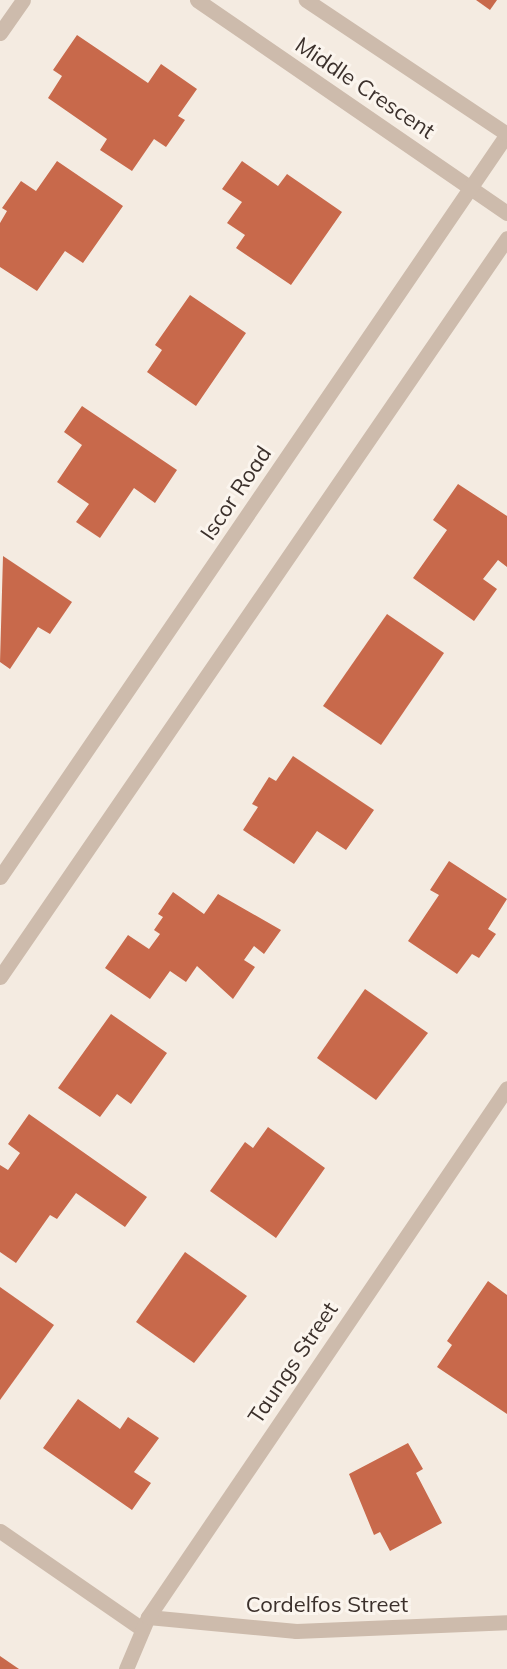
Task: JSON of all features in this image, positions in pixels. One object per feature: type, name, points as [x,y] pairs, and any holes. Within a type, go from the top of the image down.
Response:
[{"type":"street","points":[[0,33],[23,0]]},
{"type":"street","name":"Middle Crescent","points":[[197,0],[507,213]]},
{"type":"street","name":"Middle Crescent","points":[[306,0],[507,134]]},
{"type":"street","name":"Iscor Road","points":[[0,877],[472,189],[507,134]]},
{"type":"street","points":[[0,977],[507,238]]},
{"type":"street","name":"Taungs Street","points":[[126,1669],[145,1623],[507,1088]]},
{"type":"street","name":"Cordelfos Street","points":[[0,1531],[145,1623],[296,1631],[507,1622]]},
{"type":"building","points":[[476,0],[497,0],[490,10]]},
{"type":"building","points":[[77,35],[148,83],[161,64],[197,89],[178,116],[185,120],[166,147],[154,139],[132,171],[100,150],[107,139],[48,98],[62,76],[53,70]]},
{"type":"building","points":[[57,161],[123,206],[83,263],[65,251],[37,291],[0,267],[0,223],[7,211],[2,208],[21,181],[36,191]]},
{"type":"building","points":[[242,161],[278,186],[287,174],[342,212],[291,285],[236,248],[245,235],[227,223],[242,202],[222,189]]},
{"type":"building","points":[[190,295],[246,333],[196,406],[147,372],[162,350],[155,345]]},
{"type":"building","points":[[82,406],[177,470],[155,503],[134,488],[100,538],[76,522],[89,504],[57,482],[82,445],[64,432]]},
{"type":"building","points":[[458,484],[507,516],[507,567],[498,560],[483,579],[497,589],[474,621],[413,578],[447,530],[433,520]]},
{"type":"building","points":[[3,556],[72,602],[50,634],[38,627],[10,669],[0,662]]},
{"type":"building","points":[[387,614],[444,653],[381,745],[323,706]]},
{"type":"building","points":[[293,756],[374,810],[346,850],[317,831],[294,864],[243,830],[258,807],[252,804],[269,777],[276,781]]},
{"type":"building","points":[[449,861],[507,899],[488,929],[496,934],[479,958],[472,954],[457,974],[408,941],[439,895],[430,890]]},
{"type":"building","points":[[173,892],[204,914],[218,894],[281,930],[264,954],[254,946],[244,960],[255,967],[233,999],[197,966],[186,982],[170,971],[150,999],[105,968],[128,935],[149,949],[160,934],[154,930],[163,917],[158,914]]},
{"type":"building","points":[[365,989],[428,1033],[376,1100],[317,1058]]},
{"type":"building","points":[[111,1014],[167,1053],[131,1104],[117,1094],[100,1117],[58,1088]]},
{"type":"building","points":[[29,1114],[147,1197],[125,1227],[76,1193],[57,1219],[50,1215],[16,1263],[0,1252],[0,1165],[8,1170],[20,1153],[8,1144]]},
{"type":"building","points":[[268,1127],[325,1168],[276,1238],[210,1191],[245,1142],[253,1148]]},
{"type":"building","points":[[185,1252],[247,1296],[194,1363],[136,1322]]},
{"type":"building","points":[[488,1281],[507,1295],[507,1414],[437,1367],[452,1345],[447,1341]]},
{"type":"building","points":[[0,1287],[54,1325],[0,1400]]},
{"type":"building","points":[[78,1399],[120,1429],[128,1417],[159,1438],[134,1472],[151,1483],[132,1510],[43,1448]]},
{"type":"building","points":[[408,1443],[423,1469],[416,1473],[442,1523],[390,1551],[380,1532],[374,1535],[349,1474]]},
{"type":"building","points":[[0,1656],[19,1669],[0,1669]]}]
